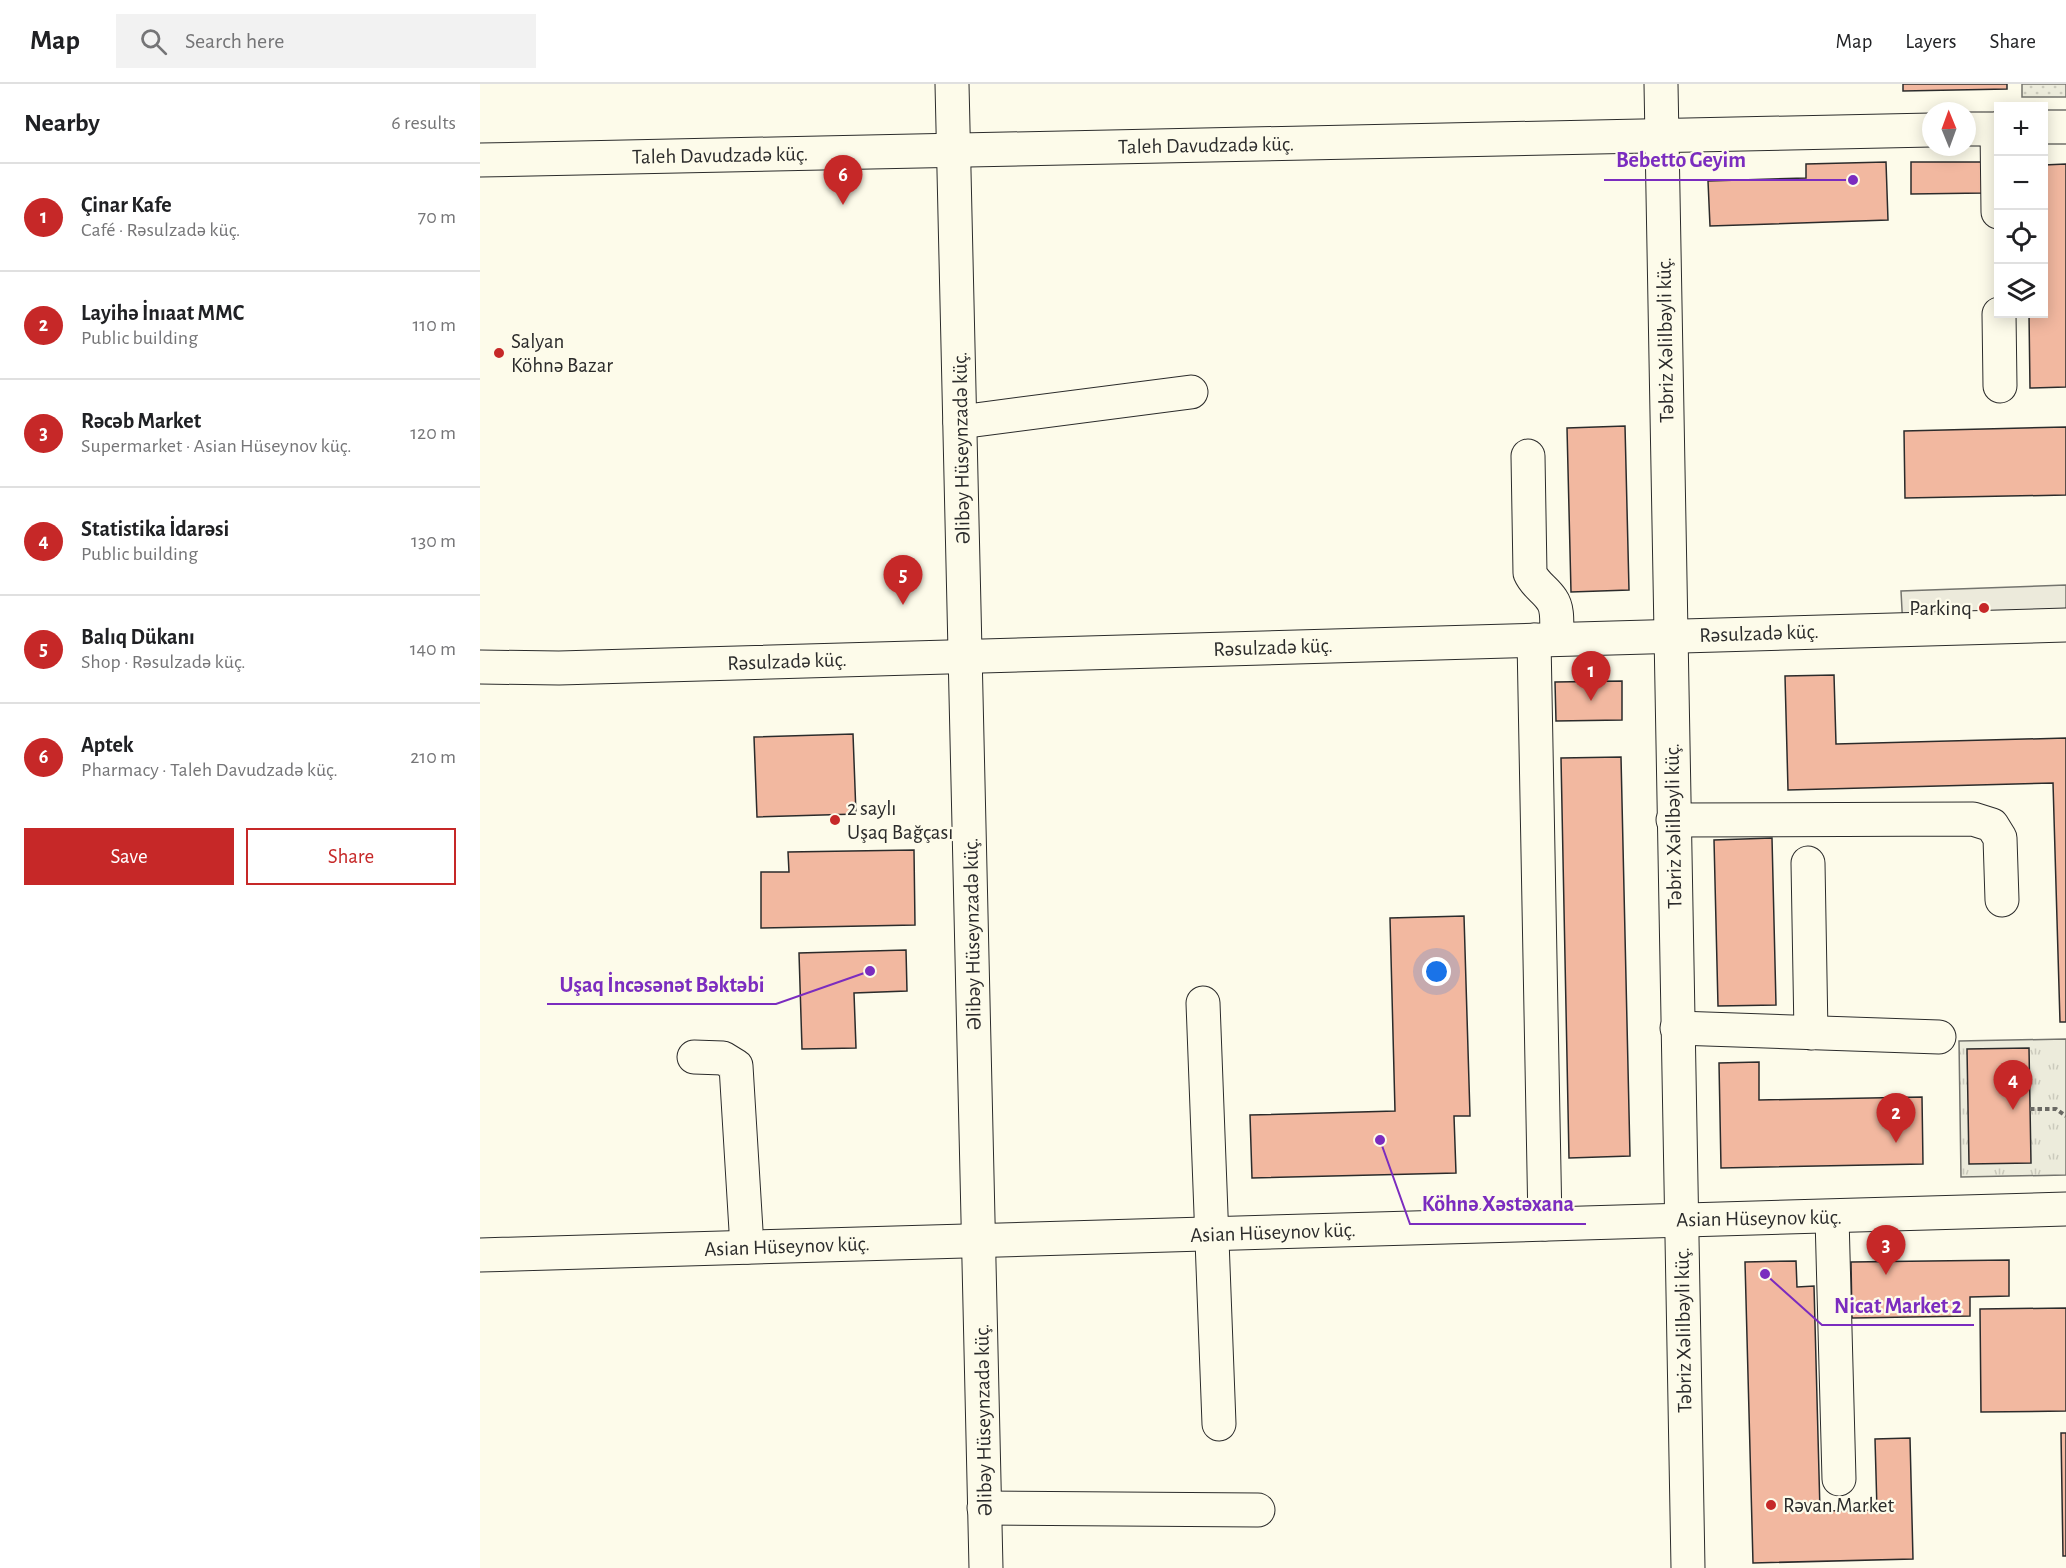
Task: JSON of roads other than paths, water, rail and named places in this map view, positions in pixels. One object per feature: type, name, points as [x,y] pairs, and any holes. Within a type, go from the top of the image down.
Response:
[{"type":"street","name":"Əlibəy Hüseynzadə küç.","points":[[952,84],[986,1568]]},
{"type":"street","name":"Təbriz Xəlilbəyli küç.","points":[[1661,84],[1688,1568]]},
{"type":"street","points":[[2048,127],[2066,127]]},
{"type":"street","points":[[1988,129],[1998,210]]},
{"type":"street","name":"Taleh Davudzadə küç.","points":[[480,160],[1922,130]]},
{"type":"street","points":[[1999,318],[2000,387]]},
{"type":"street","points":[[960,422],[1191,392]]},
{"type":"street","points":[[1528,456],[1530,573],[1534,582],[1551,598],[1556,608],[1545,639],[1545,1224]]},
{"type":"street","name":"Rəsulzadə küç.","points":[[480,667],[559,668],[2066,625]]},
{"type":"street","points":[[1673,820],[1973,819],[1992,825],[2000,838],[2001,900]]},
{"type":"street","points":[[1808,863],[1811,1033]]},
{"type":"street","points":[[1203,1003],[1219,1424]]},
{"type":"street","points":[[1677,1028],[1939,1036]]},
{"type":"street","points":[[694,1057],[723,1058],[736,1066],[747,1247]]},
{"type":"street","name":"Asian Hüseynov küç.","points":[[480,1255],[2066,1209]]},
{"type":"street","points":[[1833,1217],[1839,1479]]},
{"type":"street","points":[[984,1508],[1258,1510]]},
{"type":"place","name":"Bebetto Geyim","points":[[1853,180]]},
{"type":"place","name":"Aptek","points":[[843,205]]},
{"type":"place","name":"Salyan Köhnə Bazar","points":[[499,353]]},
{"type":"place","name":"Balıq Dükanı","points":[[903,605]]},
{"type":"place","name":"Parkinq","points":[[1984,608]]},
{"type":"place","name":"Çinar Kafe","points":[[1591,701]]},
{"type":"place","name":"2 saylı Uşaq Bağçası","points":[[835,820]]},
{"type":"place","name":"Uşaq İncəsənət Bəktəbi","points":[[870,971]]},
{"type":"place","name":"Statistika İdarəsi","points":[[2013,1110]]},
{"type":"place","name":"Köhnə Xəstəxana","points":[[1380,1140]]},
{"type":"place","name":"Layihə İnıaat MMC","points":[[1896,1143]]},
{"type":"place","name":"Nicat Market 2","points":[[1765,1274]]},
{"type":"place","name":"Rəcəb Market","points":[[1886,1275]]},
{"type":"place","name":"Rəvan Market","points":[[1771,1505]]}]
